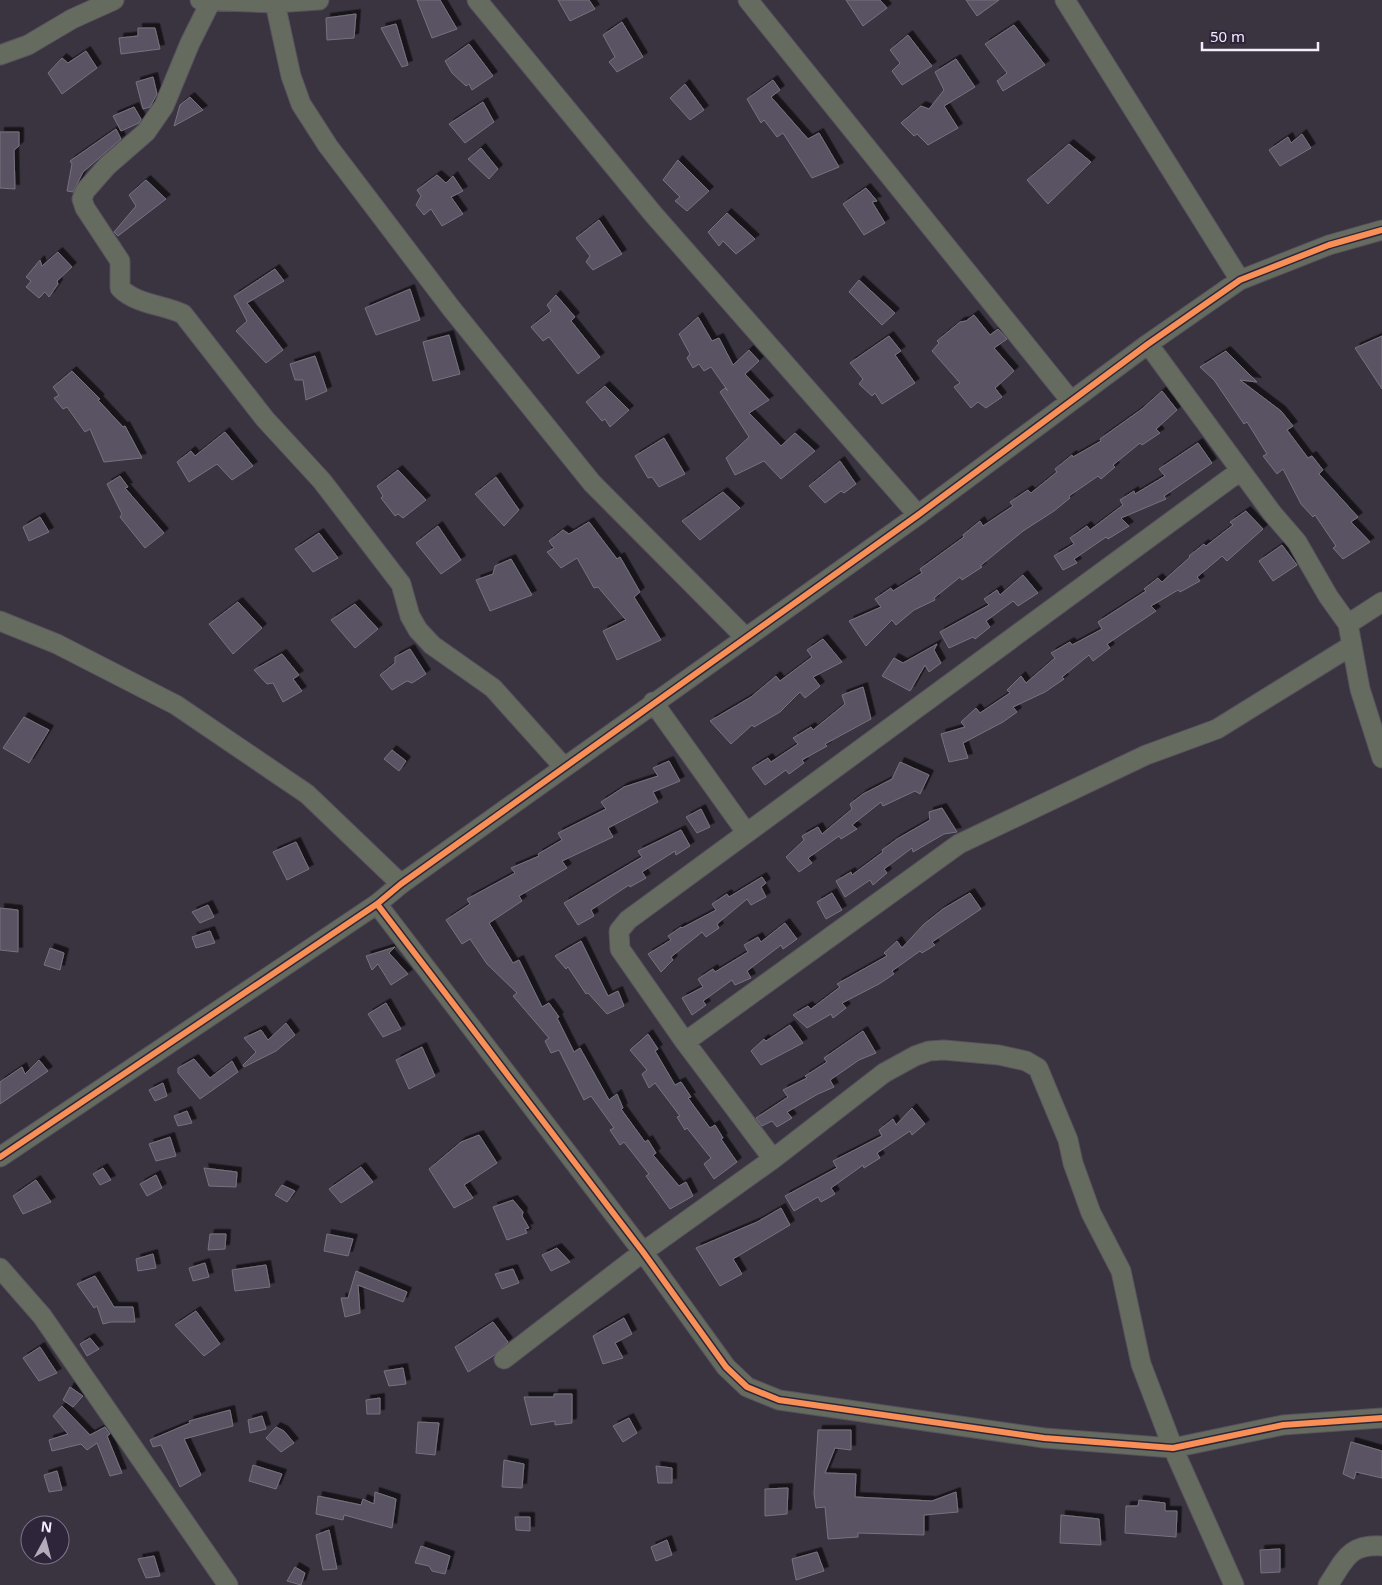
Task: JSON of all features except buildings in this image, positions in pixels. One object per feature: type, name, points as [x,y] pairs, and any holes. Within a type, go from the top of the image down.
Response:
[{"type":"street","points":[[0,55],[28,45],[72,20],[114,0]]},
{"type":"street","points":[[320,0],[275,3],[205,0],[190,43],[164,106],[146,132],[107,166],[85,191],[82,199],[85,208],[120,261],[120,288],[128,296],[170,308],[183,314],[265,419],[322,481],[401,584],[410,616],[418,630],[432,645],[494,688],[563,766]]},
{"type":"street","points":[[477,0],[654,215],[918,515]]},
{"type":"street","points":[[748,0],[1071,401]]},
{"type":"street","points":[[1066,0],[1240,280]]},
{"type":"street","points":[[275,3],[291,76],[301,104],[328,146],[451,308],[592,483],[746,638]]},
{"type":"street","points":[[0,1157],[378,904],[401,884],[563,766],[918,515],[1148,344],[1240,280],[1329,245],[1382,230]]},
{"type":"street","points":[[1148,344],[1240,471],[1297,542],[1328,596],[1348,624],[1350,646],[1360,689],[1382,758]]},
{"type":"street","points":[[773,1159],[685,1042],[620,949],[619,930],[628,920],[746,832],[1240,471]]},
{"type":"street","points":[[1348,624],[1382,602]]},
{"type":"street","points":[[0,621],[57,644],[176,705],[307,794],[401,884]]},
{"type":"street","points":[[685,1042],[958,844],[1146,755],[1217,729],[1350,646]]},
{"type":"street","points":[[653,702],[746,832]]},
{"type":"street","points":[[378,904],[643,1252],[726,1367],[747,1387],[779,1400],[1044,1438],[1173,1448],[1283,1425],[1382,1418]]},
{"type":"street","points":[[504,1359],[643,1252],[773,1159],[884,1074],[915,1056],[929,1051],[944,1050],[999,1055],[1026,1061],[1038,1068],[1068,1140],[1073,1163],[1091,1213],[1121,1271],[1141,1364],[1173,1448],[1234,1585]]},
{"type":"street","points":[[0,1268],[42,1316],[228,1585]]},
{"type":"street","points":[[1328,1585],[1350,1552],[1360,1546],[1382,1546]]},
{"type":"cycle path","points":[[0,1157],[377,904],[401,884],[918,515],[1148,344],[1240,280],[1329,245],[1382,230]]},
{"type":"cycle path","points":[[377,904],[643,1252],[726,1367],[747,1387],[779,1400],[1044,1438],[1173,1448],[1283,1425],[1382,1418]]}]
